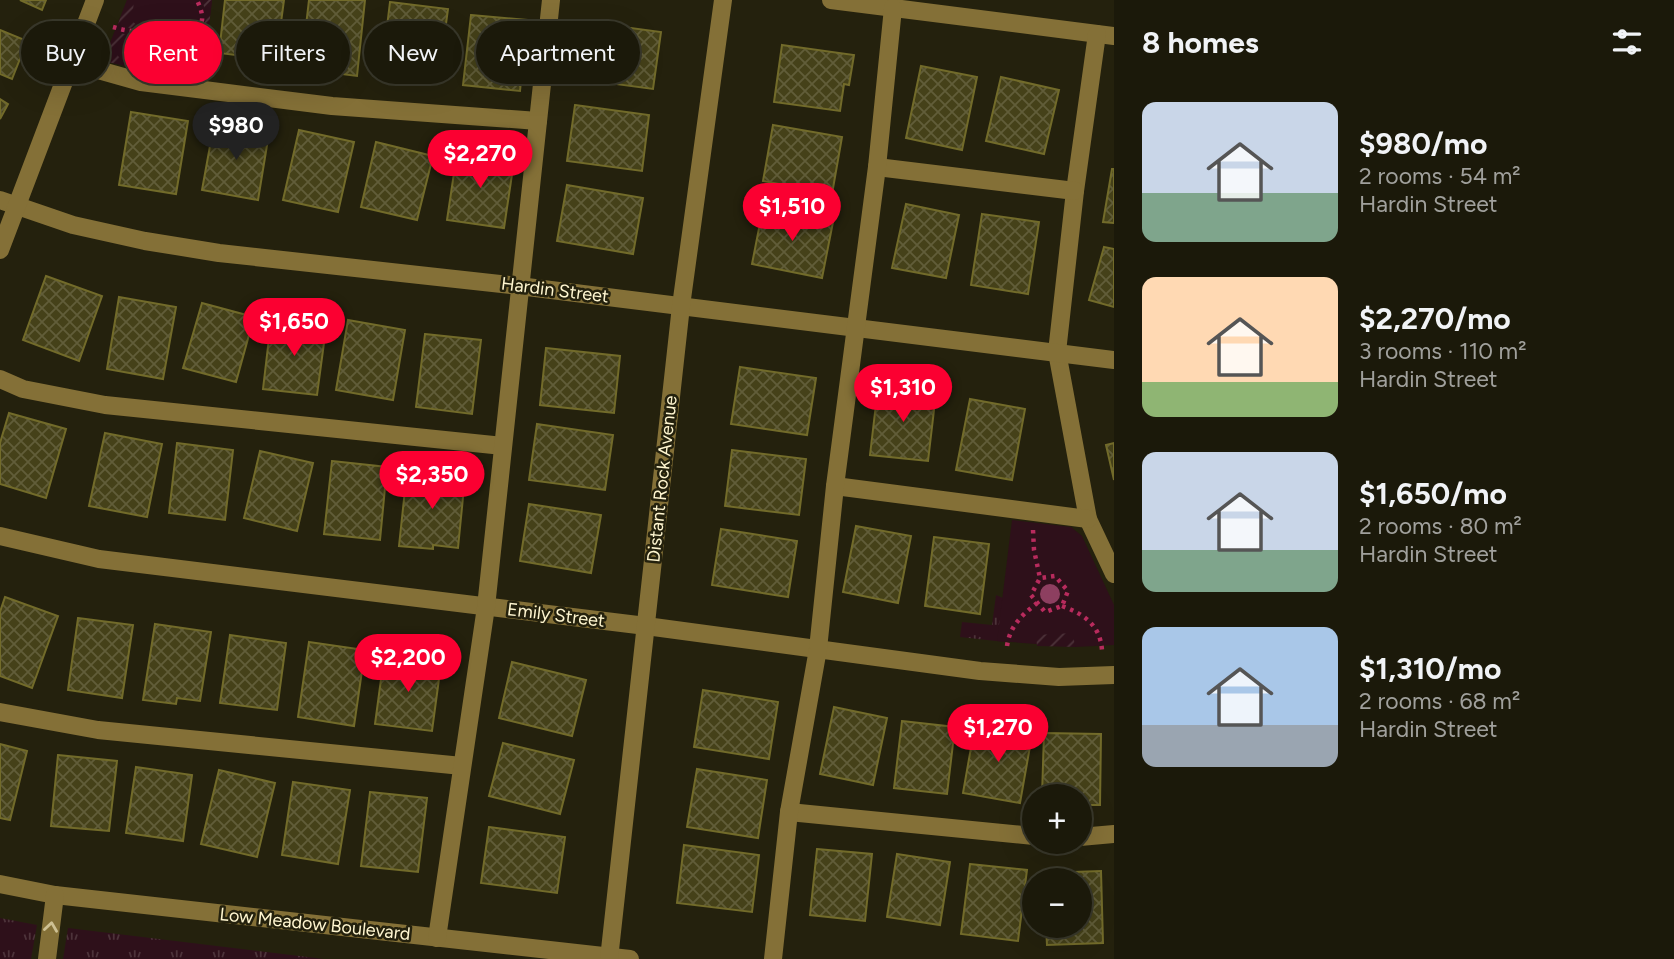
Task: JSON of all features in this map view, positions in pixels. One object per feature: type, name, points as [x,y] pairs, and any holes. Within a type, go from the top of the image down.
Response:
[{"type":"street","points":[[87,21],[95,0]]},
{"type":"street","points":[[437,938],[486,607],[551,0]]},
{"type":"street","name":"Distant Rock Avenue","points":[[609,958],[681,306],[723,0]]},
{"type":"street","points":[[831,0],[1106,35],[1075,191],[1057,352],[1088,519],[1114,573]]},
{"type":"street","points":[[773,959],[789,812],[818,649],[835,486],[877,167],[893,8]]},
{"type":"street","points":[[110,73],[141,82],[332,106],[538,121]]},
{"type":"street","points":[[0,250],[62,84]]},
{"type":"street","points":[[877,167],[1075,191]]},
{"type":"street","name":"Hardin Street","points":[[0,200],[73,225],[145,241],[219,253],[519,286],[1114,360]]},
{"type":"street","points":[[0,379],[23,388],[105,405],[503,446]]},
{"type":"street","points":[[835,486],[1088,519]]},
{"type":"street","name":"Emily Street","points":[[0,536],[99,559],[646,626],[980,671],[1059,677],[1114,676]]},
{"type":"street","points":[[0,712],[98,730],[462,766]]},
{"type":"street","points":[[789,812],[1022,835]]},
{"type":"street","points":[[1092,836],[1114,834]]},
{"type":"street","name":"Low Meadow Boulevard","points":[[0,884],[55,895],[630,959]]},
{"type":"street","points":[[47,959],[55,895]]},
{"type":"path","points":[[113,27],[133,31],[150,30],[164,44],[172,43],[197,29],[201,23],[204,17],[197,0]]},
{"type":"path","points":[[1034,522],[1033,540],[1040,578],[1031,595],[1045,612],[1062,606],[1083,615],[1098,631],[1102,650]]},
{"type":"path","points":[[1040,578],[1055,576],[1068,591],[1062,606]]},
{"type":"path","points":[[1007,646],[1015,623],[1037,603]]},
{"type":"green space","points":[[127,0],[212,0],[210,21],[124,21],[124,66],[110,63],[110,43]]},
{"type":"green space","points":[[127,0],[134,0],[132,21],[124,21],[124,26],[118,24]]},
{"type":"green space","points":[[202,0],[212,0],[210,21],[205,21],[207,17]]},
{"type":"green space","points":[[115,31],[124,34],[124,43],[117,51],[124,66],[110,63],[110,44]]},
{"type":"green space","points":[[1012,520],[1071,527],[1082,536],[1114,605],[1114,645],[1075,647],[997,641]]},
{"type":"green space","points":[[996,595],[1003,598],[1005,642],[960,637],[962,622],[992,625]]},
{"type":"green space","points":[[1073,633],[1075,647],[1037,646],[1036,635]]},
{"type":"green space","points":[[0,918],[37,925],[31,959],[0,959]]},
{"type":"green space","points":[[68,928],[324,959],[63,959]]},
{"type":"building","points":[[20,0],[46,0],[42,10]]},
{"type":"building","points":[[225,0],[284,0],[281,21],[236,21],[236,55],[222,53]]},
{"type":"building","points":[[309,0],[365,0],[357,76],[350,75],[350,21],[307,21]]},
{"type":"building","points":[[390,2],[448,9],[446,21],[388,21]]},
{"type":"building","points":[[471,15],[527,20],[476,21],[476,84],[521,84],[520,91],[463,85]]},
{"type":"building","points":[[640,29],[661,32],[653,89],[616,84],[640,84]]},
{"type":"building","points":[[0,30],[21,39],[21,56],[12,79],[0,74]]},
{"type":"building","points":[[782,45],[854,55],[849,85],[844,84],[840,111],[774,102]]},
{"type":"building","points":[[921,66],[977,77],[962,150],[906,138]]},
{"type":"building","points":[[1001,77],[1059,90],[1044,154],[986,141]]},
{"type":"building","points":[[0,99],[8,104],[0,119]]},
{"type":"building","points":[[575,105],[649,115],[642,171],[567,161]]},
{"type":"building","points":[[131,112],[188,121],[176,194],[119,185]]},
{"type":"building","points":[[214,124],[269,133],[258,200],[202,190]]},
{"type":"building","points":[[773,125],[842,137],[832,194],[763,181]]},
{"type":"building","points":[[299,130],[354,142],[338,212],[283,200]]},
{"type":"building","points":[[376,142],[433,156],[417,220],[361,207]]},
{"type":"building","points":[[457,153],[514,161],[504,228],[447,220]]},
{"type":"building","points":[[1114,169],[1114,223],[1103,222]]},
{"type":"building","points":[[567,185],[643,198],[633,254],[557,241]]},
{"type":"building","points":[[906,204],[959,215],[946,278],[892,268]]},
{"type":"building","points":[[763,208],[833,222],[822,278],[752,264]]},
{"type":"building","points":[[982,214],[1039,222],[1028,294],[971,285]]},
{"type":"building","points":[[1104,247],[1114,249],[1114,307],[1089,300]]},
{"type":"building","points":[[46,276],[102,296],[79,361],[23,340]]},
{"type":"building","points":[[119,297],[176,307],[163,379],[107,369]]},
{"type":"building","points":[[202,303],[254,317],[236,382],[183,368]]},
{"type":"building","points":[[348,320],[405,330],[393,400],[336,390]]},
{"type":"building","points":[[271,321],[326,328],[317,395],[263,389]]},
{"type":"building","points":[[425,334],[481,340],[472,414],[416,407]]},
{"type":"building","points":[[546,348],[620,356],[614,413],[540,405]]},
{"type":"building","points":[[740,367],[816,378],[807,435],[731,424]]},
{"type":"building","points":[[878,387],[936,393],[928,461],[870,455]]},
{"type":"building","points":[[970,399],[1025,409],[1012,480],[956,470]]},
{"type":"building","points":[[9,413],[66,429],[46,498],[0,484],[0,443]]},
{"type":"building","points":[[537,424],[613,435],[605,490],[529,480]]},
{"type":"building","points":[[105,433],[162,444],[147,517],[89,506]]},
{"type":"building","points":[[177,443],[233,450],[225,520],[169,513]]},
{"type":"building","points":[[1114,443],[1114,480],[1106,445]]},
{"type":"building","points":[[732,450],[806,459],[799,515],[725,506]]},
{"type":"building","points":[[260,451],[313,463],[297,531],[244,518]]},
{"type":"building","points":[[332,461],[387,467],[380,540],[324,534]]},
{"type":"building","points":[[407,471],[465,477],[458,548],[433,545],[433,549],[399,546]]},
{"type":"building","points":[[529,504],[601,515],[591,573],[520,561]]},
{"type":"building","points":[[856,526],[911,536],[898,603],[843,592]]},
{"type":"building","points":[[721,529],[797,541],[788,597],[712,585]]},
{"type":"building","points":[[934,537],[989,544],[980,614],[925,606]]},
{"type":"building","points":[[5,597],[58,616],[32,688],[0,676],[0,612]]},
{"type":"building","points":[[78,618],[133,625],[122,698],[68,690]]},
{"type":"building","points":[[155,624],[211,632],[200,701],[177,698],[176,704],[143,700]]},
{"type":"building","points":[[230,635],[286,643],[277,710],[220,703]]},
{"type":"building","points":[[309,642],[365,650],[354,726],[298,717]]},
{"type":"building","points":[[384,657],[441,664],[432,731],[375,724]]},
{"type":"building","points":[[512,662],[586,680],[572,736],[499,718]]},
{"type":"building","points":[[703,690],[778,702],[769,759],[694,747]]},
{"type":"building","points":[[834,707],[887,718],[873,785],[820,774]]},
{"type":"building","points":[[902,721],[955,727],[947,794],[894,788]]},
{"type":"building","points":[[975,725],[1032,735],[1020,803],[963,793]]},
{"type":"building","points":[[1044,733],[1101,734],[1100,805],[1092,805],[1092,784],[1042,784]]},
{"type":"building","points":[[503,743],[574,760],[560,814],[489,796]]},
{"type":"building","points":[[0,744],[27,751],[10,820],[0,818]]},
{"type":"building","points":[[58,755],[117,761],[109,831],[51,826]]},
{"type":"building","points":[[136,767],[192,775],[183,841],[126,833]]},
{"type":"building","points":[[697,769],[767,780],[758,838],[687,827]]},
{"type":"building","points":[[219,770],[275,783],[257,857],[201,844]]},
{"type":"building","points":[[293,782],[350,790],[338,864],[282,855]]},
{"type":"building","points":[[370,792],[427,798],[418,872],[361,866]]},
{"type":"building","points":[[489,827],[565,837],[557,893],[481,883]]},
{"type":"building","points":[[684,845],[759,855],[752,912],[677,903]]},
{"type":"building","points":[[817,849],[872,854],[865,921],[810,915]]},
{"type":"building","points":[[897,854],[950,862],[940,925],[887,917]]},
{"type":"building","points":[[970,864],[1022,869],[1022,909],[1018,941],[961,934]]},
{"type":"building","points":[[1092,871],[1101,871],[1103,943],[1047,945],[1047,938],[1092,938]]}]
